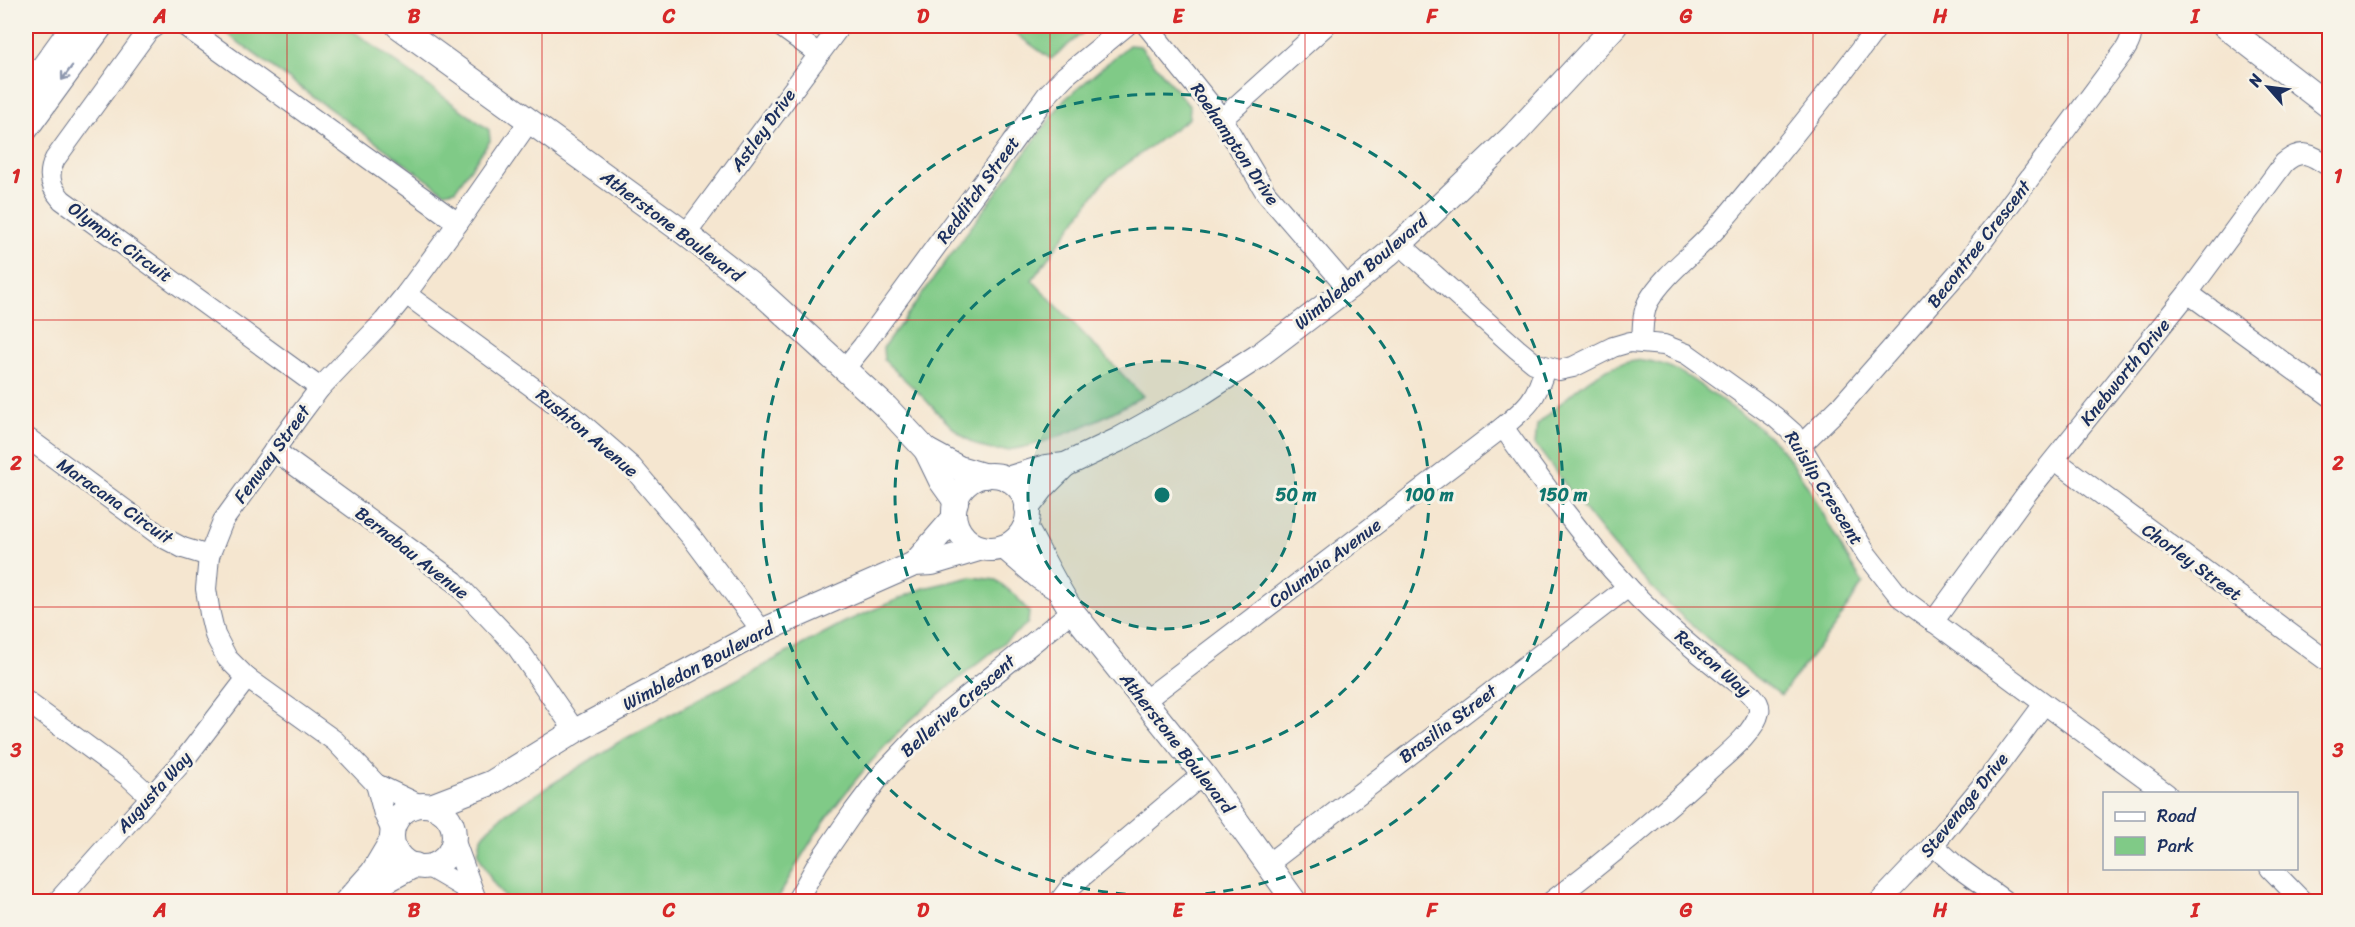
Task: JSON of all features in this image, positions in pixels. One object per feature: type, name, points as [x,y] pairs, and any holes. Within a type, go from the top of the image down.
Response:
[{"type":"street","points":[[26,91],[74,26]]},
{"type":"street","points":[[26,129],[101,26]]},
{"type":"street","name":"Olympic Circuit","points":[[155,26],[148,31],[55,159],[50,169],[54,191],[62,200],[320,388]]},
{"type":"street","points":[[184,26],[458,223]]},
{"type":"street","name":"Atherstone Boulevard","points":[[398,26],[686,234],[759,291],[886,407],[926,450],[955,510]]},
{"type":"street","points":[[780,26],[819,54]]},
{"type":"street","name":"Astley Drive","points":[[686,234],[840,26]]},
{"type":"street","name":"Redditch Street","points":[[845,368],[1047,95],[1065,76],[1125,26]]},
{"type":"street","name":"Roehampton Drive","points":[[1147,26],[1222,119],[1266,193],[1348,288]]},
{"type":"street","points":[[1222,119],[1324,26]]},
{"type":"street","name":"Wimbledon Boulevard","points":[[996,478],[1065,465],[1118,440],[1197,396],[1257,357],[1348,288],[1400,244],[1513,136],[1615,26]]},
{"type":"street","points":[[1642,342],[1643,318],[1647,305],[1658,287],[1714,231],[1773,161],[1878,26]]},
{"type":"street","name":"Becontree Crescent","points":[[1801,445],[1839,408],[1964,266],[2125,50],[2132,32],[2130,26]]},
{"type":"street","points":[[2225,26],[2330,107]]},
{"type":"street","name":"Fenway Street","points":[[426,806],[376,784],[335,741],[247,678],[227,658],[215,635],[206,589],[209,556],[223,521],[274,450],[320,388],[384,321],[406,294],[530,120]]},
{"type":"street","name":"Knebworth Drive","points":[[1933,622],[2027,493],[2188,293],[2284,163],[2292,156],[2308,154],[2330,167]]},
{"type":"street","points":[[1400,244],[1517,349],[1534,363],[1545,367]]},
{"type":"street","points":[[2188,293],[2330,396]]},
{"type":"street","name":"Rushton Avenue","points":[[406,294],[580,422],[632,467],[693,539],[762,631]]},
{"type":"street","name":"Ruislip Crescent","points":[[1545,367],[1559,370],[1573,368],[1613,347],[1630,342],[1664,345],[1687,354],[1775,417],[1793,433],[1867,555],[1900,597],[2164,792]]},
{"type":"street","name":"Columbia Avenue","points":[[1144,701],[1503,427],[1528,405],[1540,387],[1545,367]]},
{"type":"street","name":"Reston Way","points":[[1503,427],[1593,546],[1628,587],[1686,643],[1750,693],[1759,702],[1760,711],[1752,727],[1736,745],[1655,819],[1551,902]]},
{"type":"street","name":"Maracana Circuit","points":[[26,437],[162,537],[183,548],[209,556]]},
{"type":"street","name":"Bernabau Avenue","points":[[274,450],[454,581],[517,647],[574,731]]},
{"type":"street","name":"Atherstone Boulevard","points":[[926,450],[959,468],[996,478]]},
{"type":"street","name":"Chorley Street","points":[[2055,460],[2330,663]]},
{"type":"street","name":"Wimbledon Boulevard","points":[[1026,518],[1044,486],[1065,465]]},
{"type":"street","points":[[996,478],[1021,491],[1026,518],[1012,542],[993,548],[967,540],[961,534],[955,510],[964,488],[970,482],[996,478]]},
{"type":"street","name":"Wimbledon Boulevard","points":[[914,564],[955,510]]},
{"type":"street","name":"Atherstone Boulevard","points":[[1026,518],[1055,587],[1203,774],[1295,902]]},
{"type":"street","name":"Atherstone Boulevard","points":[[993,548],[1055,587]]},
{"type":"street","name":"Wimbledon Boulevard","points":[[426,806],[490,783],[574,731],[762,631],[914,564],[932,563],[993,548]]},
{"type":"street","name":"Brasilia Street","points":[[1269,863],[1628,587]]},
{"type":"street","name":"Bellerive Crescent","points":[[796,902],[818,863],[854,811],[882,774],[910,744],[951,707],[1072,611]]},
{"type":"street","name":"Augusta Way","points":[[57,902],[184,760],[247,678]]},
{"type":"street","points":[[26,701],[128,776],[151,797]]},
{"type":"street","name":"Stevenage Drive","points":[[1879,902],[1933,845],[1995,770],[2044,704]]},
{"type":"street","points":[[1059,902],[1071,886],[1203,774]]},
{"type":"street","name":"Wimbledon Boulevard","points":[[453,835],[490,783]]},
{"type":"street","name":"Fenway Street","points":[[376,784],[392,836]]},
{"type":"street","points":[[351,897],[372,872],[392,836],[394,824],[405,811],[426,806],[446,815],[477,899]]},
{"type":"street","points":[[351,897],[421,866],[442,860],[452,847],[453,835]]},
{"type":"street","points":[[392,836],[400,856],[457,883],[477,899]]},
{"type":"street","points":[[1933,845],[1955,865],[2006,902]]},
{"type":"street","points":[[2272,870],[2303,902]]},
{"type":"green space","points":[[216,26],[346,26],[489,130],[490,141],[455,190],[444,192]]},
{"type":"green space","points":[[1005,26],[1091,26],[1051,59]]},
{"type":"green space","points":[[1129,45],[1140,46],[1190,107],[1189,118],[1105,180],[1032,280],[1143,396],[1088,424],[1041,442],[1000,450],[984,448],[967,439],[951,426],[884,360],[883,348],[1063,101]]},
{"type":"green space","points":[[1642,360],[1663,364],[1690,378],[1775,442],[1794,465],[1863,583],[1835,626],[1781,695],[1705,636],[1652,587],[1596,524],[1535,444],[1537,425],[1573,392],[1597,374],[1611,367]]},
{"type":"green space","points":[[971,577],[996,580],[1016,596],[1029,612],[1028,623],[957,680],[889,742],[842,798],[801,858],[777,901],[507,901],[492,881],[478,854],[481,839],[488,829],[506,813],[619,742],[845,622],[924,588]]}]
